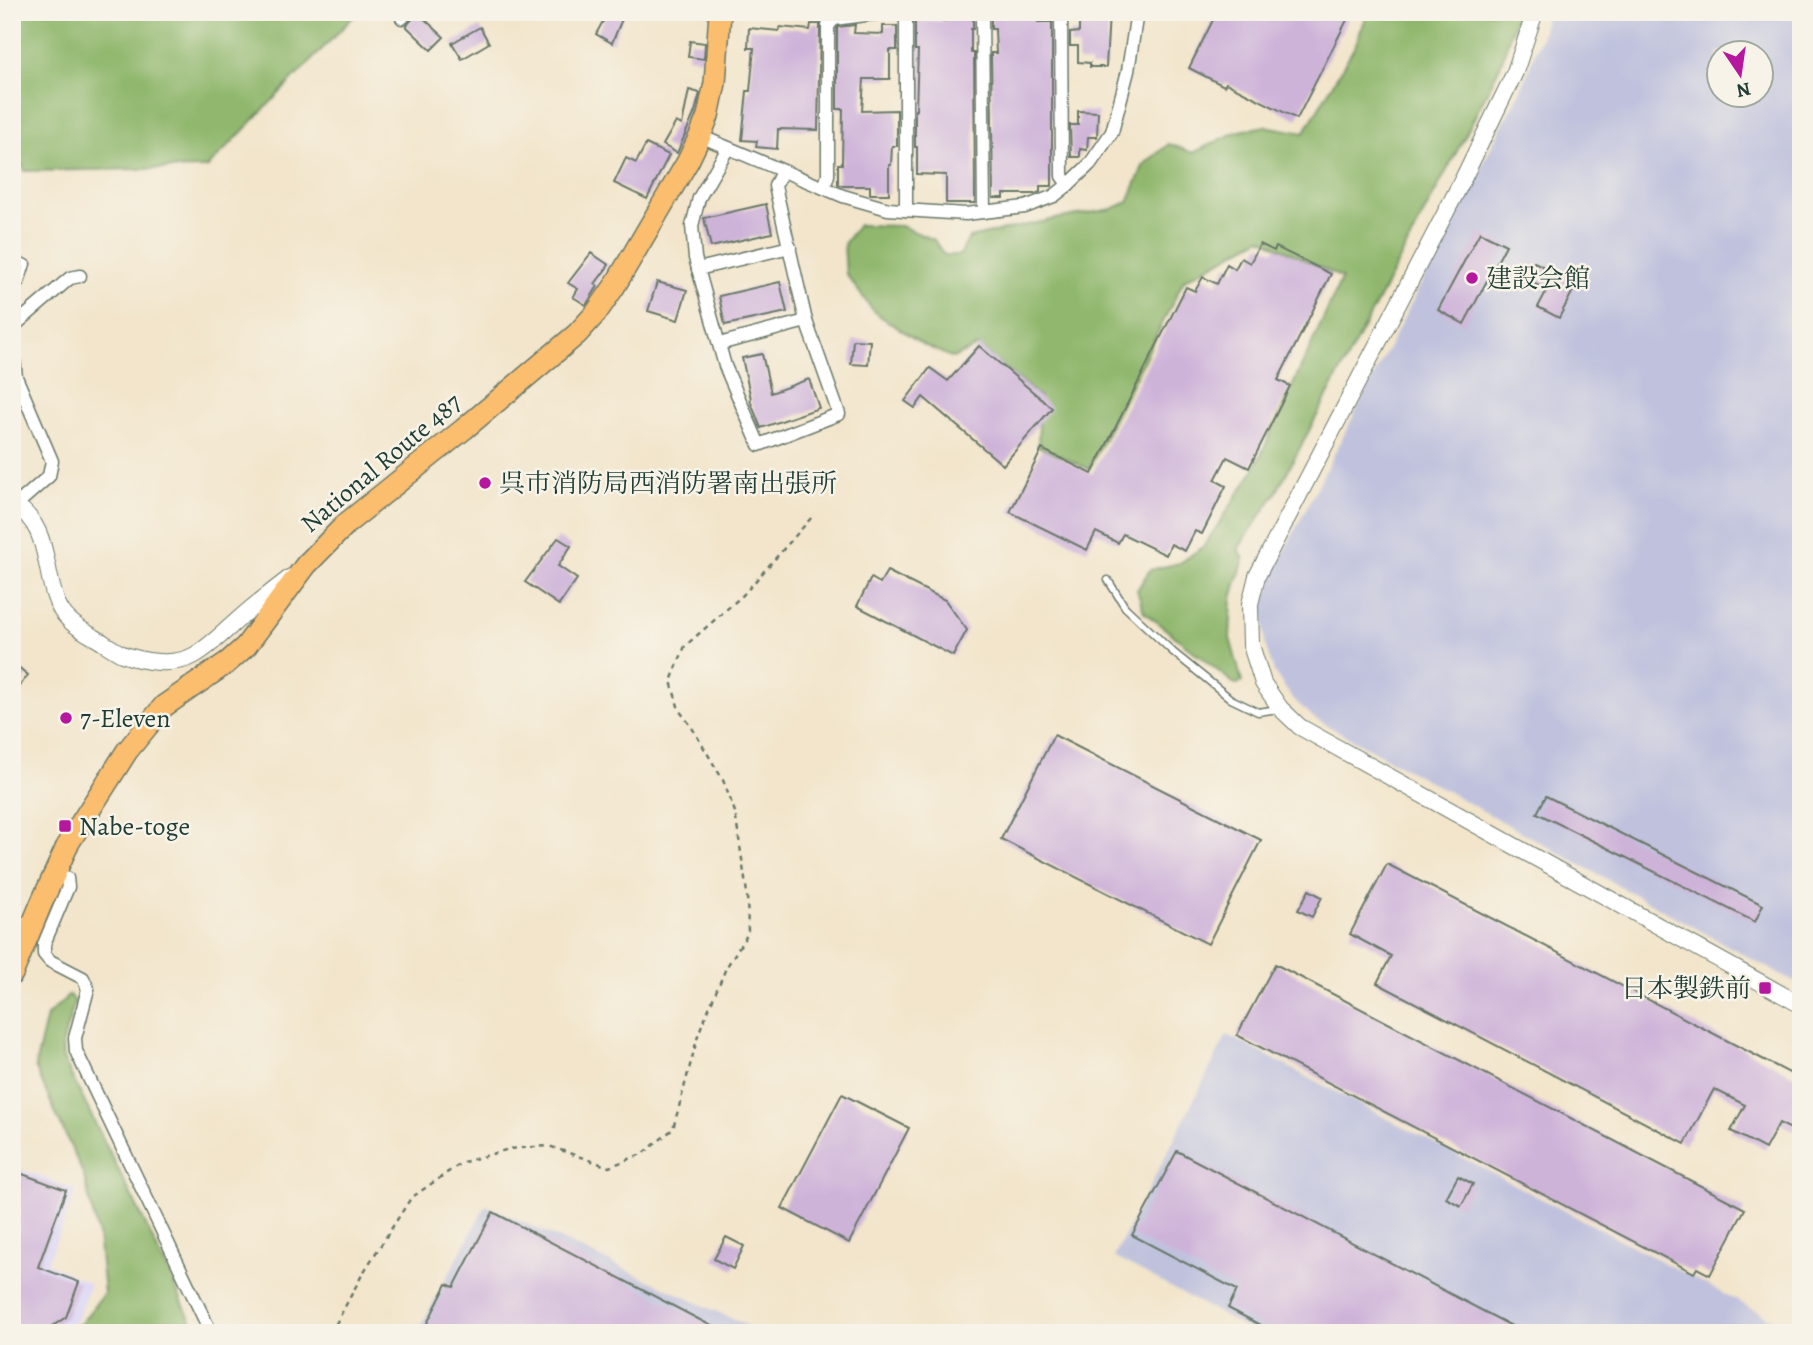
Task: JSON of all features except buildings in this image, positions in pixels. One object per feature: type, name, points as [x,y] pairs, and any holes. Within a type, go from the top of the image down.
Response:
[{"type":"highway","name":"National Route 487","points":[[12,974],[22,924],[56,872],[69,842],[127,751],[164,706],[228,662],[246,646],[306,565],[347,523],[577,334],[596,313],[614,287],[700,136],[708,116],[715,83],[720,12]]},
{"type":"street","points":[[824,188],[828,176],[828,26],[834,19],[889,12]]},
{"type":"street","points":[[906,12],[906,210]]},
{"type":"street","points":[[982,12],[984,212]]},
{"type":"street","points":[[1061,12],[1062,176],[1068,185]]},
{"type":"street","points":[[700,136],[843,196],[888,209],[966,214],[1025,207],[1054,196],[1068,185],[1090,164],[1112,132],[1128,71],[1137,12]]},
{"type":"street","points":[[1535,12],[1515,72],[1462,181],[1257,576],[1250,604],[1251,645],[1263,683],[1280,708],[1300,727],[1801,1005]]},
{"type":"street","points":[[728,148],[699,198],[692,226],[695,258],[725,366],[760,445],[839,414],[806,321],[775,186],[782,171]]},
{"type":"street","points":[[698,269],[790,247]]},
{"type":"street","points":[[13,329],[69,278],[80,276]]},
{"type":"street","points":[[719,344],[806,321]]},
{"type":"street","points":[[12,343],[16,377],[52,461],[49,476],[14,504],[40,533],[54,596],[62,614],[74,626],[121,653],[151,661],[171,662],[193,656],[210,645],[256,603],[306,565]]},
{"type":"street","points":[[56,872],[67,878],[68,887],[44,944],[44,954],[50,961],[83,978],[88,989],[75,1038],[76,1051],[211,1333]]},
{"type":"lane","points":[[12,256],[27,264],[21,283],[12,284]]},
{"type":"lane","points":[[1108,580],[1125,607],[1173,652],[1231,699],[1258,712],[1280,708]]},
{"type":"path","points":[[331,1333],[363,1273],[411,1198],[461,1163],[509,1149],[549,1146],[609,1167],[644,1153],[673,1129],[699,1032],[726,968],[748,933],[747,893],[735,812],[723,780],[679,710],[671,681],[685,646],[743,595],[812,517]]},
{"type":"shaded area","points":[[1547,12],[1801,12],[1801,986],[1314,718],[1292,698],[1274,672],[1265,644],[1263,611],[1269,581],[1523,85],[1542,34]]},
{"type":"shaded area","points":[[1227,1035],[1799,1333],[1255,1333],[1114,1257]]},
{"type":"shaded area","points":[[12,1166],[77,1190],[47,1263],[90,1284],[77,1320],[57,1333],[12,1333]]},
{"type":"shaded area","points":[[486,1205],[752,1328],[749,1333],[417,1333]]},
{"type":"green space","points":[[12,12],[358,12],[207,168],[25,171],[12,146]]},
{"type":"green space","points":[[1368,12],[1517,12],[1500,66],[1466,134],[1276,493],[1238,549],[1244,559],[1232,598],[1230,638],[1242,682],[1236,685],[1144,612],[1137,590],[1150,570],[1180,563],[1204,546],[1254,470],[1342,278],[1261,238],[1184,280],[1089,469],[1038,446],[1040,397],[978,346],[953,358],[924,345],[874,312],[846,274],[844,244],[858,225],[901,226],[934,240],[944,255],[960,255],[969,238],[1112,209],[1128,202],[1144,164],[1169,144],[1193,153],[1236,132],[1265,126],[1304,133],[1355,46]]},
{"type":"green space","points":[[69,995],[75,1001],[62,1044],[63,1059],[197,1333],[66,1333],[81,1323],[104,1293],[98,1235],[84,1176],[35,1067],[47,1016]]},
{"type":"place","name":"建設会館","points":[[1472,278]]},
{"type":"place","name":"呉市消防局西消防署南出張所","points":[[485,483]]},
{"type":"place","name":"7-Eleven","points":[[66,718]]},
{"type":"place","name":"Nabe-toge","points":[[65,826]]},
{"type":"place","name":"日本製鉄前","points":[[1765,988]]}]
